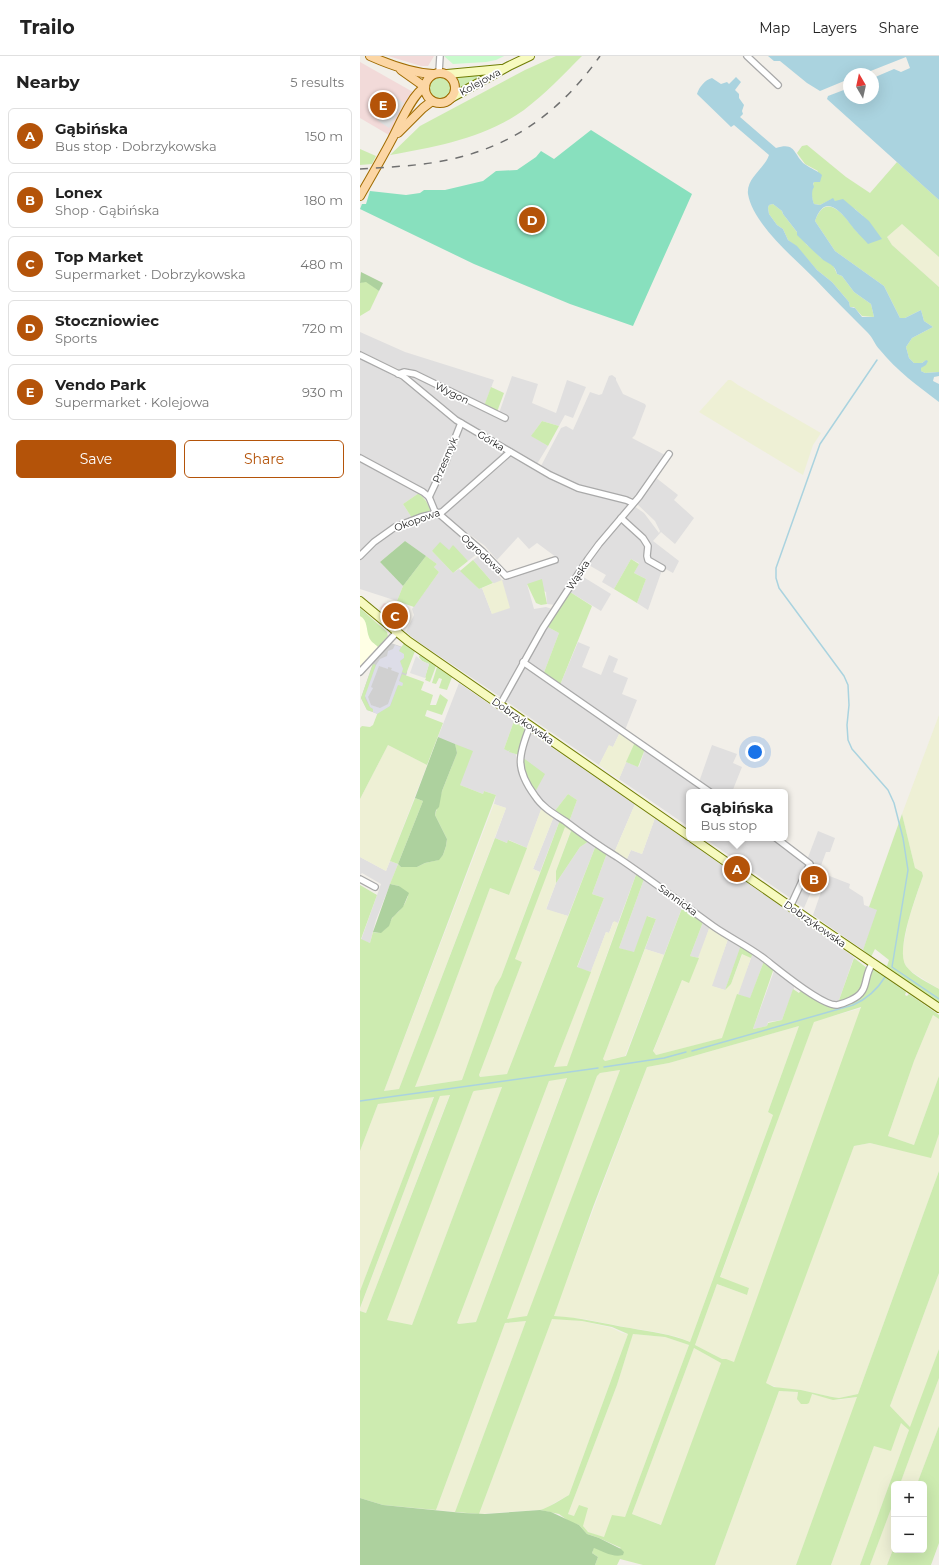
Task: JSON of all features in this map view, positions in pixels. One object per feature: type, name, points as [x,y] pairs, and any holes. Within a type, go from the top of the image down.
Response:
[{"type":"main road","points":[[370,56],[395,66],[423,73],[440,74],[453,80],[455,85],[454,94],[451,98],[443,102],[432,101],[416,114],[392,139]]},
{"type":"main road","name":"Kolejowa","points":[[451,98],[530,56]]},
{"type":"main road","points":[[395,66],[425,87]]},
{"type":"main road","name":"Kolejowa","points":[[440,74],[489,71],[509,66]]},
{"type":"main road","points":[[432,101],[427,95],[425,87],[427,80],[440,74]]},
{"type":"main road","points":[[360,196],[398,126],[418,93],[425,87]]},
{"type":"main road","name":"Dobrzykowska","points":[[360,601],[396,632],[686,834]]},
{"type":"main road","name":"Dobrzykowska","points":[[696,841],[939,1008]]},
{"type":"street","points":[[440,56],[440,74]]},
{"type":"street","points":[[746,56],[778,85]]},
{"type":"street","name":"Górka","points":[[360,355],[398,374],[461,423],[550,475],[578,488],[633,503]]},
{"type":"street","name":"Wygon","points":[[398,374],[404,372],[415,374],[505,418]]},
{"type":"street","name":"Przesmyk","points":[[429,497],[446,461],[461,423]]},
{"type":"street","name":"Okopowa","points":[[360,556],[367,548],[388,531],[411,520],[446,510],[510,452]]},
{"type":"street","name":"Wąska","points":[[500,705],[523,662],[592,554],[633,503],[669,454]]},
{"type":"street","points":[[360,458],[413,486],[429,497]]},
{"type":"street","name":"Ogrodowa","points":[[429,497],[437,513],[482,551],[506,576],[555,560]]},
{"type":"street","points":[[621,518],[643,538],[648,546],[648,560],[662,568]]},
{"type":"street","points":[[360,672],[396,632]]},
{"type":"street","points":[[523,662],[706,789]]},
{"type":"street","name":"Sannicka","points":[[530,726],[520,756],[520,767],[528,785],[541,803],[583,835],[643,875],[713,926],[763,958],[821,1000],[838,1005],[855,998],[862,993],[866,985],[868,972],[873,963]]},
{"type":"street","points":[[780,841],[810,864],[790,906]]},
{"type":"street","points":[[360,879],[375,887]]},
{"type":"shaded area","points":[[388,56],[434,56],[428,66],[421,66]]},
{"type":"shaded area","points":[[360,62],[413,92],[389,135],[360,118]]},
{"type":"shaded area","points":[[392,95],[404,103],[389,128],[377,120],[379,117],[377,116],[387,98],[389,100]]},
{"type":"shaded area","points":[[902,224],[939,257],[939,287],[892,245],[887,237]]},
{"type":"shaded area","points":[[360,332],[405,352],[494,380],[484,406],[415,373],[398,369],[360,351]]},
{"type":"shaded area","points":[[360,358],[404,381],[457,424],[445,457],[429,492],[360,455]]},
{"type":"shaded area","points":[[406,375],[415,376],[506,419],[508,416],[499,413],[512,376],[538,384],[532,403],[556,413],[567,380],[586,387],[573,418],[565,415],[559,426],[542,421],[534,432],[532,436],[548,446],[537,464],[457,417]]},
{"type":"shaded area","points":[[612,375],[616,378],[623,394],[645,404],[646,406],[635,435],[632,438],[665,455],[640,491],[633,498],[580,486],[541,466],[561,428],[566,426],[573,430],[590,392],[599,395],[602,394],[609,376]]},
{"type":"shaded area","points":[[728,380],[731,380],[821,433],[813,445],[803,475],[699,412]]},
{"type":"shaded area","points":[[463,427],[505,453],[444,509],[437,511],[432,496],[460,429]]},
{"type":"shaded area","points":[[510,456],[575,491],[627,503],[628,506],[556,605],[547,604],[546,592],[527,584],[534,609],[546,607],[552,609],[521,660],[502,698],[406,632],[414,615],[412,609],[439,572],[434,567],[437,564],[405,541],[380,562],[403,586],[397,601],[360,589],[360,560],[373,545],[395,530],[417,520],[437,515],[478,553],[468,561],[453,546],[449,550],[432,551],[453,573],[459,569],[479,589],[482,588],[492,614],[502,581],[494,584],[473,560],[481,554],[502,580],[560,560],[537,543],[529,549],[518,537],[497,560],[485,546],[465,531],[459,529],[442,515]]},
{"type":"shaded area","points":[[360,462],[419,493],[403,504],[412,518],[388,528],[360,552]]},
{"type":"shaded area","points":[[655,477],[678,495],[674,500],[694,518],[675,544],[661,532],[653,541],[679,561],[673,573],[651,561],[648,556],[649,546],[625,517],[634,506],[644,513],[659,533],[660,531],[655,521],[636,503]]},
{"type":"shaded area","points":[[621,521],[642,539],[647,549],[643,557],[662,570],[648,610],[637,603],[646,579],[634,573],[639,563],[631,559],[614,589],[602,582],[606,575],[587,564]]},
{"type":"shaded area","points":[[580,577],[585,578],[611,594],[601,611],[570,592]]},
{"type":"shaded area","points":[[502,580],[510,608],[492,614],[482,588]]},
{"type":"shaded area","points":[[384,603],[399,607],[406,612],[406,619],[400,626],[380,608]]},
{"type":"shaded area","points":[[360,608],[387,632],[388,636],[360,666]]},
{"type":"shaded area","points":[[548,627],[559,633],[543,675],[527,663],[526,660]]},
{"type":"shaded area","points":[[578,642],[590,647],[582,667],[601,675],[609,655],[618,659],[613,672],[628,678],[622,694],[637,700],[625,730],[560,685]]},
{"type":"shaded area","points":[[391,643],[408,649],[407,673],[393,709],[381,715],[367,710],[361,698],[373,663]]},
{"type":"shaded area","points":[[395,645],[401,647],[399,651],[404,654],[404,658],[400,661],[403,669],[399,681],[403,683],[402,686],[398,685],[390,706],[377,714],[373,712],[373,709],[370,707],[365,696],[376,665],[380,659],[387,656],[388,651],[393,649]],"holes":[[[379,666],[388,669],[388,667],[392,668],[391,670],[399,673],[388,704],[380,708],[371,705],[368,697],[373,688],[371,687]]]},
{"type":"shaded area","points":[[416,656],[429,664],[425,678],[410,673]]},
{"type":"shaded area","points":[[526,667],[620,732],[613,747],[609,746],[599,765],[506,701],[522,668]]},
{"type":"shaded area","points":[[459,683],[514,721],[504,749],[510,750],[510,752],[516,754],[517,766],[525,784],[542,807],[527,848],[509,840],[507,843],[495,838],[506,808],[494,804],[496,795],[484,791],[483,794],[460,785],[438,737]]},
{"type":"shaded area","points":[[939,715],[939,989],[909,970],[902,959],[909,918],[923,876],[922,872],[915,868],[902,814]]},
{"type":"shaded area","points":[[529,732],[635,804],[614,853],[569,822],[577,800],[568,794],[554,812],[534,794],[522,757]]},
{"type":"shaded area","points":[[620,732],[635,742],[619,779],[599,765],[609,745],[613,747]]},
{"type":"shaded area","points":[[388,745],[427,765],[386,871],[360,857],[360,799]]},
{"type":"shaded area","points":[[712,745],[737,754],[733,763],[742,767],[733,789],[709,789],[699,782]]},
{"type":"shaded area","points":[[645,749],[703,789],[686,789],[686,825],[619,779],[626,762],[639,767]]},
{"type":"shaded area","points":[[494,804],[506,808],[399,1089],[384,1091]]},
{"type":"shaded area","points":[[635,804],[655,818],[642,854],[631,850],[626,861],[614,853]]},
{"type":"shaded area","points":[[542,807],[554,816],[533,869],[540,872],[501,977],[495,988],[462,1080],[414,1087],[438,1028],[490,888],[509,895]]},
{"type":"shaded area","points":[[554,816],[560,820],[540,872],[533,869]]},
{"type":"shaded area","points":[[655,818],[854,957],[838,1003],[818,995],[626,861],[631,850],[642,854]]},
{"type":"shaded area","points":[[565,826],[571,830],[556,871],[556,883],[546,909],[568,916],[507,1074],[480,1077],[479,1075],[522,962],[514,959]]},
{"type":"shaded area","points":[[818,831],[835,838],[830,852],[826,852],[820,871],[804,908],[795,902],[815,861],[811,862],[807,860]]},
{"type":"shaded area","points":[[589,841],[596,845],[568,916],[546,910],[556,883],[580,847]]},
{"type":"shaded area","points":[[708,841],[777,841],[789,849],[807,863],[793,900]]},
{"type":"shaded area","points":[[607,853],[637,872],[618,923],[613,922],[609,933],[606,932],[591,972],[577,968],[604,898],[592,894]]},
{"type":"shaded area","points":[[360,857],[386,871],[390,861],[398,864],[376,920],[370,943],[361,940],[381,884],[362,873],[360,875]]},
{"type":"shaded area","points":[[827,875],[850,884],[849,888],[863,897],[864,905],[878,910],[863,950],[813,915]]},
{"type":"shaded area","points":[[644,879],[683,905],[664,955],[645,949],[656,919],[648,916],[634,953],[619,948]]},
{"type":"shaded area","points":[[614,921],[618,923],[567,1067],[554,1067],[606,932],[609,933]]},
{"type":"shaded area","points":[[703,922],[710,926],[699,958],[690,956]]},
{"type":"shaded area","points":[[710,926],[728,939],[712,986],[725,990],[731,984],[743,953],[751,958],[723,1038],[656,1055],[653,1052],[682,980],[689,982]]},
{"type":"shaded area","points":[[728,939],[741,947],[725,990],[711,986]]},
{"type":"shaded area","points":[[645,949],[664,955],[625,1056],[605,1061],[603,1059]]},
{"type":"shaded area","points":[[753,953],[764,961],[750,999],[737,994]]},
{"type":"shaded area","points":[[774,971],[795,985],[782,1020],[768,1022],[767,1026],[753,1029]]},
{"type":"shaded area","points":[[862,1008],[734,1363],[722,1359],[695,1345],[717,1284],[747,1295],[749,1288],[720,1278],[814,1021]]},
{"type":"shaded area","points":[[933,1015],[939,1019],[939,1076],[914,1145],[888,1136],[914,1061]]},
{"type":"shaded area","points":[[799,1026],[768,1112],[773,1115],[690,1342],[678,1337],[656,1332],[584,1319],[553,1316],[647,1067],[669,1063]]},
{"type":"shaded area","points":[[620,1070],[527,1317],[506,1319],[597,1076],[600,1073]]},
{"type":"shaded area","points":[[567,1077],[476,1322],[459,1324],[457,1323],[549,1081]]},
{"type":"shaded area","points":[[502,1087],[412,1325],[386,1320],[473,1092]]},
{"type":"shaded area","points":[[450,1094],[366,1313],[360,1311],[440,1096]]},
{"type":"shaded area","points":[[434,1096],[360,1291],[360,1151],[378,1104]]},
{"type":"shaded area","points":[[939,1134],[939,1171],[858,1394],[839,1398],[801,1390],[779,1388],[765,1383],[854,1146],[870,1143],[930,1157]]},
{"type":"shaded area","points":[[939,1273],[939,1349],[911,1428],[890,1406]]},
{"type":"shaded area","points":[[552,1318],[582,1321],[612,1328],[628,1334],[569,1495],[547,1508],[540,1510],[479,1514]]},
{"type":"shaded area","points":[[526,1321],[455,1512],[436,1510],[505,1323]]},
{"type":"shaded area","points":[[633,1334],[665,1337],[689,1345],[625,1517],[604,1537],[585,1530],[583,1522],[586,1515],[574,1516],[568,1514],[617,1385]]},
{"type":"shaded area","points":[[694,1348],[721,1363],[662,1525],[632,1514]]},
{"type":"shaded area","points":[[939,1378],[939,1426],[918,1481],[901,1481]]},
{"type":"shaded area","points":[[779,1391],[798,1392],[797,1396],[810,1399],[811,1394],[838,1400],[858,1397],[796,1565],[715,1565]]},
{"type":"shaded area","points":[[902,1423],[909,1430],[860,1565],[831,1565],[874,1446]]},
{"type":"shaded area","points":[[891,1509],[892,1553],[887,1565],[870,1565]]},
{"type":"green space","points":[[444,56],[504,56],[496,60],[486,62],[453,64]]},
{"type":"green space","points":[[556,56],[582,56],[554,84],[524,110],[509,120],[493,128],[460,140],[425,149],[390,155],[420,126],[525,70]]},
{"type":"green space","points":[[491,74],[460,90],[458,76]]},
{"type":"green space","points":[[440,76],[448,79],[451,87],[448,95],[440,98],[432,95],[429,87],[432,79]]},
{"type":"green space","points":[[591,130],[692,194],[633,326],[570,304],[474,264],[360,209],[362,204],[366,204],[370,191],[406,195],[420,193],[424,190],[445,190],[483,181],[496,171],[517,170],[536,157],[541,151],[554,159]]},
{"type":"green space","points":[[807,145],[846,177],[870,193],[897,162],[939,200],[939,257],[902,224],[887,237],[892,245],[939,287],[939,372],[925,373],[921,371],[921,368],[926,360],[922,363],[914,363],[909,358],[906,347],[912,338],[933,327],[924,321],[921,310],[905,318],[900,318],[884,286],[835,251],[815,221],[825,207],[831,207],[843,215],[858,233],[863,216],[855,209],[832,199],[820,205],[814,204],[812,191],[818,171],[805,164],[797,153],[802,146]]},
{"type":"green space","points":[[360,149],[376,156],[372,164],[360,165]]},
{"type":"green space","points":[[773,204],[782,211],[807,245],[821,258],[833,265],[837,274],[842,276],[854,292],[871,304],[874,317],[862,316],[854,307],[850,307],[849,302],[832,282],[817,270],[797,247],[788,240],[783,229],[777,225],[769,214],[769,205]]},
{"type":"green space","points":[[361,272],[383,283],[379,291],[366,282],[360,283]]},
{"type":"green space","points":[[366,281],[379,291],[370,310],[360,316],[360,283]]},
{"type":"green space","points":[[491,387],[504,393],[497,412],[484,406]]},
{"type":"green space","points":[[542,421],[559,426],[548,446],[531,436]]},
{"type":"green space","points":[[419,493],[426,501],[431,511],[412,518],[403,504]]},
{"type":"green space","points":[[405,541],[426,556],[403,586],[380,562]]},
{"type":"green space","points":[[440,542],[449,550],[453,545],[468,561],[453,573],[432,551]]},
{"type":"green space","points":[[426,556],[437,564],[434,567],[439,572],[414,607],[397,601],[403,586]]},
{"type":"green space","points":[[631,559],[639,564],[634,573],[646,579],[637,603],[614,589]]},
{"type":"green space","points":[[473,560],[493,583],[479,589],[460,571]]},
{"type":"green space","points":[[542,579],[547,604],[541,605],[536,603],[527,584]]},
{"type":"green space","points":[[570,592],[592,606],[560,685],[543,675],[559,633],[546,626]]},
{"type":"green space","points":[[360,608],[387,632],[388,636],[378,647],[371,641],[366,623],[360,616]]},
{"type":"green space","points":[[404,643],[415,651],[406,674],[402,672],[400,661],[404,658],[399,651]]},
{"type":"green space","points":[[420,655],[436,666],[430,682],[425,680],[429,664],[422,661],[419,657]]},
{"type":"green space","points":[[373,664],[376,665],[365,698],[370,707],[373,709],[373,712],[367,710],[361,698]]},
{"type":"green space","points":[[437,667],[452,677],[447,690],[439,688],[442,679],[439,678],[436,684],[432,683]]},
{"type":"green space","points":[[402,674],[424,682],[421,690],[433,695],[430,705],[436,705],[440,694],[448,700],[442,715],[427,710],[425,716],[443,723],[427,765],[388,745],[360,799],[360,728],[362,726],[370,727],[373,725],[378,712],[390,706],[398,684],[402,686],[403,683],[399,682]]},
{"type":"green space","points":[[514,721],[526,730],[519,755],[509,752],[510,750],[508,751],[504,749]]},
{"type":"green space","points":[[438,737],[455,744],[457,753],[442,791],[439,807],[436,810],[435,815],[447,839],[446,846],[443,855],[439,860],[425,863],[417,867],[401,867],[398,864],[423,801],[415,798]]},
{"type":"green space","points":[[635,742],[645,749],[638,767],[626,762]]},
{"type":"green space","points":[[455,744],[473,751],[460,785],[483,794],[484,791],[496,795],[384,1091],[399,1089],[495,838],[507,843],[508,840],[527,848],[509,895],[490,888],[415,1087],[462,1080],[495,987],[501,977],[560,820],[589,841],[580,847],[556,883],[556,871],[571,831],[565,827],[515,959],[522,962],[479,1075],[480,1077],[507,1074],[596,845],[607,853],[592,894],[604,898],[577,967],[591,972],[554,1067],[567,1066],[637,872],[644,879],[619,948],[634,952],[647,916],[656,919],[603,1059],[605,1061],[626,1056],[682,908],[703,922],[690,956],[699,958],[689,983],[682,980],[653,1051],[656,1055],[722,1038],[737,994],[750,998],[764,961],[774,968],[753,1029],[767,1026],[768,1023],[782,1020],[793,989],[799,993],[802,989],[830,1006],[857,998],[865,991],[873,969],[906,992],[905,995],[907,996],[909,994],[939,1015],[939,1019],[933,1015],[914,1061],[888,1136],[914,1145],[939,1076],[939,1134],[931,1158],[870,1143],[854,1146],[766,1383],[774,1387],[801,1390],[839,1398],[858,1394],[939,1171],[939,1273],[890,1406],[910,1427],[939,1349],[939,1378],[901,1481],[891,1481],[891,1509],[870,1565],[860,1565],[909,1430],[901,1423],[891,1451],[874,1446],[831,1565],[796,1565],[857,1397],[833,1400],[812,1394],[809,1403],[801,1404],[797,1399],[798,1392],[779,1391],[715,1565],[643,1565],[620,1559],[617,1565],[595,1565],[598,1557],[592,1553],[594,1547],[611,1554],[621,1548],[587,1534],[579,1525],[570,1522],[559,1514],[540,1510],[569,1495],[628,1334],[612,1327],[582,1321],[552,1319],[479,1514],[455,1512],[526,1321],[505,1323],[436,1510],[383,1505],[360,1498],[360,1311],[366,1313],[450,1095],[440,1096],[360,1308],[360,1291],[434,1097],[378,1104],[360,1151],[360,885],[377,895],[361,939],[370,943],[373,932],[377,933],[386,929],[394,916],[406,902],[408,896],[399,886],[390,884],[398,864],[401,867],[417,867],[425,863],[438,860],[443,855],[447,839],[435,815],[442,791],[457,753]],"holes":[[[861,1007],[734,1362],[722,1359],[695,1345],[717,1284],[747,1295],[749,1288],[720,1277],[814,1022]],[[799,1026],[768,1112],[773,1115],[690,1342],[676,1337],[583,1319],[554,1316],[593,1207],[647,1067],[669,1063]],[[620,1070],[527,1316],[507,1319],[597,1076],[600,1073]],[[567,1078],[476,1322],[459,1324],[457,1323],[549,1081]],[[502,1087],[412,1325],[387,1320],[474,1091]],[[633,1334],[665,1337],[689,1345],[625,1517],[612,1515],[604,1537],[588,1532],[583,1526],[588,1508],[579,1505],[574,1516],[568,1514],[617,1385]],[[694,1348],[721,1363],[661,1525],[632,1514]]]},
{"type":"green space","points":[[522,757],[545,774],[534,794],[525,778]]},
{"type":"green space","points":[[568,794],[577,800],[569,822],[554,812]]},
{"type":"green space","points":[[415,798],[423,801],[398,864],[390,861]]},
{"type":"green space","points":[[902,814],[915,868],[922,872],[923,876],[908,922],[903,948],[903,958],[909,970],[939,989],[939,1004],[878,962],[876,959],[887,966],[889,960],[875,949],[871,957],[863,950],[877,910],[869,907]]},
{"type":"green space","points":[[390,884],[399,886],[409,893],[403,907],[392,918],[389,926],[381,933],[373,932]]},
{"type":"green space","points":[[741,945],[753,953],[751,958],[742,954],[731,984],[725,990]]},
{"type":"green space","points":[[854,958],[867,968],[864,983],[860,992],[838,1003]]},
{"type":"green space","points":[[939,1426],[939,1543],[931,1565],[887,1565],[892,1553],[927,1553],[927,1481],[918,1481]]},
{"type":"green space","points":[[360,1498],[383,1505],[463,1513],[485,1514],[540,1510],[551,1512],[579,1525],[587,1534],[599,1538],[624,1552],[623,1555],[615,1556],[594,1548],[592,1553],[598,1557],[595,1565],[360,1565]]},
{"type":"water","points":[[768,56],[939,56],[939,200],[827,99],[828,96],[843,90],[843,104],[879,104],[879,75],[894,69],[901,72],[910,68],[906,57],[878,68],[843,68],[843,81],[820,91],[807,83],[780,61],[774,61]]},
{"type":"water","points":[[736,77],[741,82],[735,90],[739,94],[739,98],[744,105],[742,111],[743,114],[740,117],[776,148],[788,146],[794,150],[802,161],[822,175],[820,182],[814,182],[813,184],[814,187],[812,195],[814,204],[820,205],[833,198],[835,201],[843,199],[869,221],[882,239],[868,244],[846,218],[835,208],[830,206],[824,207],[819,212],[815,221],[835,251],[884,286],[900,318],[905,318],[921,310],[924,321],[933,327],[912,338],[906,347],[909,358],[914,363],[922,363],[926,360],[928,361],[926,365],[921,368],[921,371],[925,373],[939,372],[939,376],[934,377],[933,381],[939,384],[939,402],[908,378],[886,357],[868,333],[786,251],[766,229],[758,217],[751,205],[748,188],[769,155],[734,125],[731,127],[697,94],[703,84],[712,78],[721,84],[727,82],[729,84]],"holes":[[[773,204],[782,211],[797,232],[797,235],[822,259],[832,266],[836,270],[837,274],[842,276],[854,292],[871,304],[874,317],[862,317],[855,308],[850,307],[849,302],[832,282],[817,270],[797,246],[788,240],[783,229],[777,225],[769,214],[768,208],[769,205]]]},
{"type":"waterway","points":[[877,360],[820,444],[776,568],[776,578],[779,588],[844,676],[848,685],[848,740],[852,749],[888,790],[894,803],[903,838],[908,870],[892,967],[939,999]]},
{"type":"waterway","points":[[692,1051],[853,1005],[871,994],[885,977]]},
{"type":"waterway","points":[[604,1067],[664,1058],[686,1052]]},
{"type":"waterway","points":[[360,1101],[598,1068]]},
{"type":"railway","points":[[360,169],[426,164],[472,154],[494,145],[515,135],[553,109],[570,93],[600,56]]},
{"type":"place","name":"Vendo Park","points":[[383,105]]},
{"type":"place","name":"Stoczniowiec","points":[[532,220]]},
{"type":"place","name":"Top Market","points":[[395,616]]},
{"type":"place","name":"Gąbińska","points":[[737,869]]},
{"type":"place","name":"Lonex","points":[[814,879]]}]
